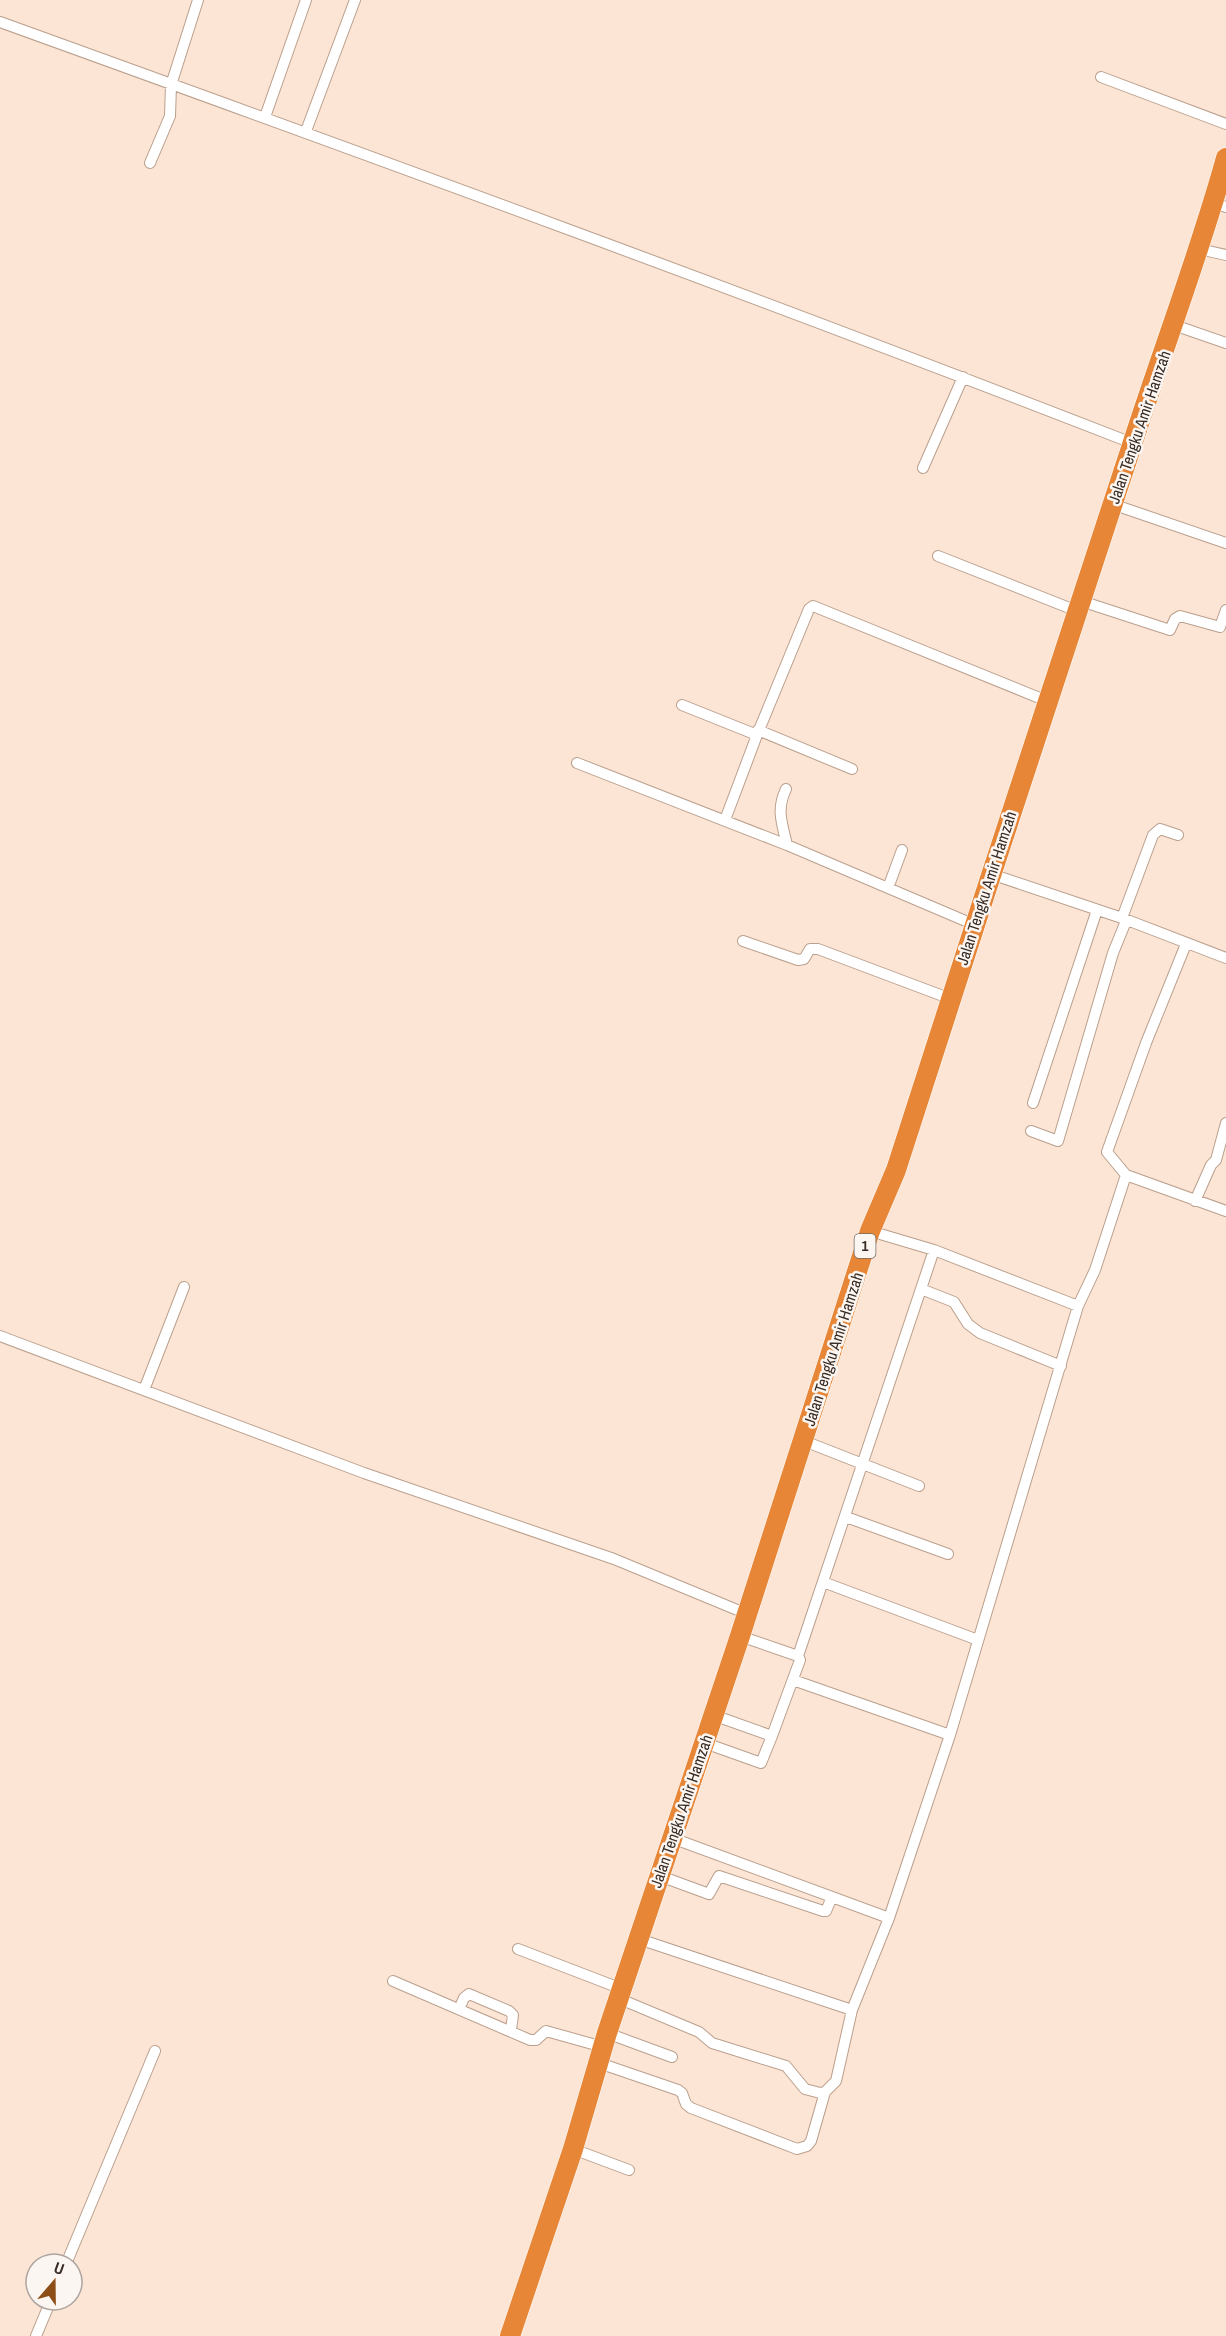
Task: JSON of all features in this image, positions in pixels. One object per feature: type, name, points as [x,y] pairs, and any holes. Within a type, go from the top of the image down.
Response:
[{"type":"highway","name":"Jalan Tengku Amir Hamzah","points":[[510,2336],[804,1441],[813,1406],[870,1231],[896,1170],[1132,443],[1199,249],[1220,205],[1226,158]]},
{"type":"street","points":[[150,163],[170,116],[171,85],[198,0]]},
{"type":"street","points":[[265,117],[306,0]]},
{"type":"street","points":[[306,131],[354,0]]},
{"type":"street","points":[[0,22],[171,85],[306,131],[444,185],[963,377],[1132,443]]},
{"type":"street","points":[[1101,76],[1226,124]]},
{"type":"street","points":[[1199,249],[1226,255]]},
{"type":"street","points":[[1174,325],[1226,342]]},
{"type":"street","points":[[923,468],[963,377]]},
{"type":"street","points":[[1112,504],[1226,543]]},
{"type":"street","points":[[938,556],[1079,606],[1170,630],[1180,616],[1220,627],[1226,610]]},
{"type":"street","points":[[725,820],[757,732],[809,609],[813,606],[1047,701]]},
{"type":"street","points":[[682,705],[852,769]]},
{"type":"street","points":[[577,763],[787,844],[975,925]]},
{"type":"street","points":[[786,789],[780,804],[787,844]]},
{"type":"street","points":[[1031,1131],[1058,1141],[1113,953],[1153,835],[1160,829],[1178,835]]},
{"type":"street","points":[[888,888],[902,850]]},
{"type":"street","points":[[991,874],[1226,958]]},
{"type":"street","points":[[1033,1103],[1097,910]]},
{"type":"street","points":[[743,941],[798,960],[804,959],[810,949],[818,949],[951,999]]},
{"type":"street","points":[[1186,944],[1146,1043],[1107,1152],[1126,1175],[1226,1211]]},
{"type":"street","points":[[1195,1201],[1211,1165],[1216,1160],[1226,1123]]},
{"type":"street","points":[[603,2048],[678,2090],[690,2108],[797,2149],[807,2146],[811,2141],[825,2092],[836,2081],[852,2010],[889,1918],[950,1735],[1078,1306],[1095,1270],[1126,1175]]},
{"type":"street","points":[[870,1231],[934,1250],[1078,1306]]},
{"type":"street","points":[[705,1743],[761,1763],[800,1660],[798,1656],[934,1250]]},
{"type":"street","points":[[144,1390],[184,1287]]},
{"type":"street","points":[[921,1289],[957,1304],[968,1324],[980,1333],[1061,1366]]},
{"type":"street","points":[[0,1336],[364,1473],[614,1559],[747,1614]]},
{"type":"street","points":[[804,1441],[919,1486]]},
{"type":"street","points":[[846,1517],[948,1554]]},
{"type":"street","points":[[823,1582],[978,1640]]},
{"type":"street","points":[[740,1636],[798,1656]]},
{"type":"street","points":[[793,1680],[950,1735]]},
{"type":"street","points":[[713,1715],[772,1736]]},
{"type":"street","points":[[672,1838],[889,1918]]},
{"type":"street","points":[[660,1876],[709,1894],[719,1876],[823,1911],[832,1897]]},
{"type":"street","points":[[639,1939],[852,2010]]},
{"type":"street","points":[[518,1949],[621,1994],[699,2032],[712,2043],[786,2066],[806,2090],[825,2092]]},
{"type":"street","points":[[393,1981],[530,2040],[536,2040],[546,2031],[603,2048],[672,2057]]},
{"type":"street","points":[[459,2009],[464,1998],[469,1994],[509,2011],[513,2015],[511,2030]]},
{"type":"street","points":[[71,2252],[155,2051]]},
{"type":"street","points":[[573,2149],[629,2170]]},
{"type":"street","points":[[36,2336],[46,2312]]}]
